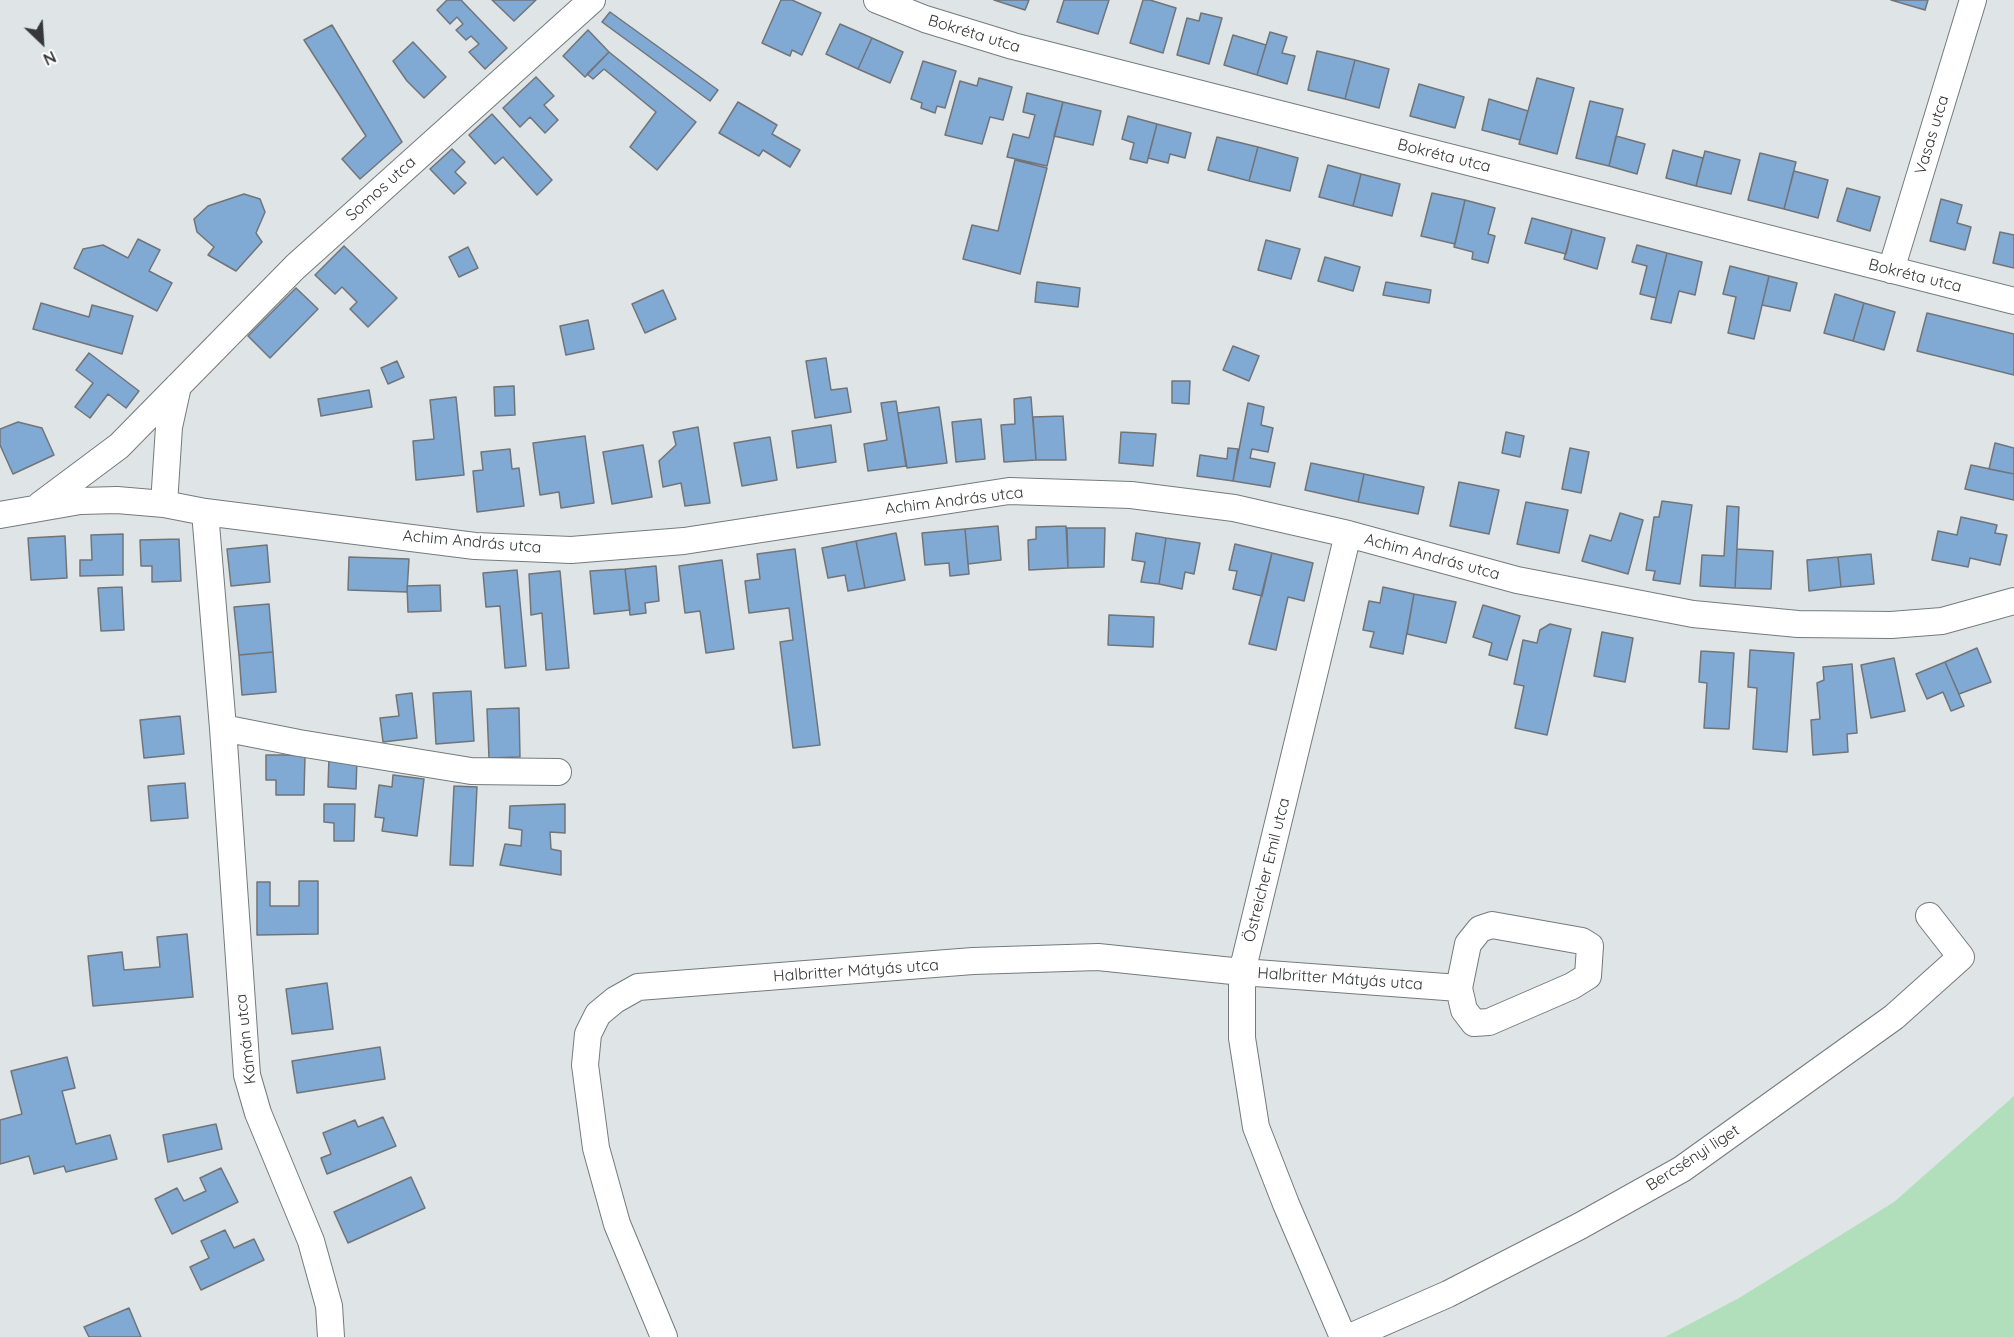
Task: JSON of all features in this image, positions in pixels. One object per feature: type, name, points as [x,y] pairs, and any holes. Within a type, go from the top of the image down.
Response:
[{"type":"street","name":"Somos utca","points":[[38,507],[119,446],[295,267],[592,0]]},
{"type":"street","name":"Bokréta utca","points":[[877,0],[925,19],[1013,46],[2014,301]]},
{"type":"street","name":"Vasas utca","points":[[1891,270],[1973,0]]},
{"type":"street","points":[[164,504],[169,426],[178,386]]},
{"type":"street","name":"Achim András utca","points":[[0,514],[38,507],[99,501],[164,504],[205,512],[475,546],[571,550],[684,541],[1009,491],[1131,495],[1234,508],[1348,534],[1516,580],[1693,614],[1798,624],[1891,626],[1942,621],[1987,610],[2011,599]]},
{"type":"street","name":"Kámán utca","points":[[205,512],[223,728],[247,1075],[258,1113],[311,1241],[330,1306],[331,1337]]},
{"type":"street","name":"Östreicher Emil utca","points":[[1343,1337],[1256,1127],[1242,1038],[1242,972],[1348,534]]},
{"type":"street","points":[[223,728],[471,771],[558,772]]},
{"type":"street","name":"Bercsényi liget","points":[[1350,1337],[1448,1294],[1580,1226],[1682,1169],[1884,1023],[1961,957],[1929,916]]},
{"type":"street","points":[[1492,925],[1582,941],[1590,946],[1588,975],[1572,986],[1489,1022],[1474,1023],[1464,1010],[1459,988],[1468,944],[1480,929],[1492,925]]},
{"type":"street","name":"Halbritter Mátyás utca","points":[[664,1337],[617,1224],[596,1148],[585,1065],[588,1034],[598,1014],[615,1000],[638,987],[973,962],[1098,957],[1242,972],[1459,988]]},
{"type":"green space","points":[[2014,1096],[2014,1337],[1665,1337],[1739,1298],[1894,1202]]},
{"type":"building","points":[[447,0],[461,0],[507,48],[485,69],[469,52],[479,44],[471,36],[466,40],[456,30],[463,24],[457,17],[450,24],[437,10]]},
{"type":"building","points":[[492,0],[536,0],[514,21]]},
{"type":"building","points":[[781,0],[792,0],[821,13],[802,55],[792,50],[790,56],[762,43]]},
{"type":"building","points":[[994,0],[1029,0],[1025,10]]},
{"type":"building","points":[[1064,0],[1109,0],[1098,34],[1057,22]]},
{"type":"building","points":[[1143,0],[1176,8],[1163,53],[1130,43]]},
{"type":"building","points":[[1891,0],[1928,0],[1925,10]]},
{"type":"building","points":[[610,12],[718,90],[710,101],[602,22]]},
{"type":"building","points":[[1201,13],[1222,18],[1209,64],[1177,55],[1187,18],[1199,21]]},
{"type":"building","points":[[840,24],[872,38],[858,69],[826,54]]},
{"type":"building","points":[[332,25],[402,142],[360,179],[342,159],[366,136],[304,40]]},
{"type":"building","points":[[588,30],[609,52],[585,77],[563,56]]},
{"type":"building","points":[[1270,32],[1287,37],[1282,53],[1295,56],[1287,84],[1257,75]]},
{"type":"building","points":[[1233,35],[1266,45],[1257,75],[1224,65]]},
{"type":"building","points":[[872,38],[903,52],[890,83],[858,69]]},
{"type":"building","points":[[413,42],[446,77],[424,98],[407,81],[393,61]]},
{"type":"building","points":[[1317,51],[1355,60],[1345,99],[1308,90]]},
{"type":"building","points":[[609,52],[696,122],[657,170],[630,147],[656,112],[604,69],[593,79],[587,74]]},
{"type":"building","points":[[1355,60],[1389,69],[1379,108],[1345,99]]},
{"type":"building","points":[[923,61],[956,71],[945,108],[937,106],[935,113],[921,108],[922,103],[911,99]]},
{"type":"building","points":[[536,77],[554,96],[544,105],[558,120],[545,133],[530,117],[520,127],[503,108]]},
{"type":"building","points":[[979,78],[1012,87],[1003,120],[990,117],[982,144],[945,135],[960,81],[977,86]]},
{"type":"building","points":[[1537,78],[1574,88],[1557,154],[1519,144]]},
{"type":"building","points":[[1419,84],[1464,97],[1455,128],[1410,116]]},
{"type":"building","points":[[1027,93],[1063,102],[1047,166],[1007,157],[1013,134],[1029,138],[1035,115],[1023,112]]},
{"type":"building","points":[[1489,99],[1528,111],[1520,140],[1482,130]]},
{"type":"building","points":[[1590,101],[1623,109],[1609,166],[1576,158]]},
{"type":"building","points":[[738,102],[777,125],[772,134],[800,150],[790,167],[763,150],[759,156],[719,133]]},
{"type":"building","points":[[1063,102],[1101,111],[1093,145],[1054,136]]},
{"type":"building","points":[[492,114],[552,180],[537,195],[503,157],[495,164],[469,135]]},
{"type":"building","points":[[1128,116],[1157,124],[1147,163],[1130,159],[1134,143],[1122,139]]},
{"type":"building","points":[[1157,124],[1191,133],[1185,158],[1170,154],[1168,163],[1148,158]]},
{"type":"building","points":[[1616,136],[1645,144],[1637,174],[1609,166]]},
{"type":"building","points":[[1217,137],[1258,147],[1249,181],[1208,170]]},
{"type":"building","points":[[1258,147],[1298,158],[1290,191],[1249,181]]},
{"type":"building","points":[[452,149],[465,162],[455,172],[466,183],[454,194],[430,169]]},
{"type":"building","points":[[1673,150],[1703,158],[1696,186],[1666,178]]},
{"type":"building","points":[[1705,151],[1740,160],[1731,194],[1696,186]]},
{"type":"building","points":[[1760,153],[1796,162],[1784,209],[1748,200]]},
{"type":"building","points":[[1015,160],[1047,168],[1020,274],[963,259],[972,225],[998,231]]},
{"type":"building","points":[[1328,165],[1361,174],[1353,206],[1319,197]]},
{"type":"building","points":[[1794,171],[1828,180],[1818,218],[1784,209]]},
{"type":"building","points":[[1361,174],[1400,184],[1392,216],[1353,206]]},
{"type":"building","points":[[1847,188],[1880,197],[1870,231],[1837,221]]},
{"type":"building","points":[[1432,193],[1465,200],[1455,244],[1421,236]]},
{"type":"building","points":[[244,194],[260,199],[265,212],[256,233],[262,242],[236,271],[208,255],[214,247],[197,232],[194,219],[208,206]]},
{"type":"building","points":[[1941,199],[1962,205],[1957,223],[1971,227],[1965,250],[1930,241]]},
{"type":"building","points":[[1465,200],[1495,208],[1488,234],[1495,236],[1488,263],[1472,259],[1473,252],[1454,247]]},
{"type":"building","points":[[1532,218],[1572,229],[1566,254],[1525,243]]},
{"type":"building","points":[[1572,229],[1605,238],[1597,269],[1564,259]]},
{"type":"building","points":[[2000,232],[2014,235],[2014,268],[1993,263]]},
{"type":"building","points":[[138,239],[160,250],[149,271],[172,283],[157,311],[74,268],[83,249],[103,245],[128,258]]},
{"type":"building","points":[[1266,240],[1300,249],[1291,279],[1258,270]]},
{"type":"building","points":[[1637,245],[1667,253],[1656,298],[1640,294],[1647,266],[1632,262]]},
{"type":"building","points":[[344,246],[397,298],[368,327],[350,309],[357,302],[342,287],[335,294],[315,275]]},
{"type":"building","points":[[468,247],[478,268],[459,277],[449,257]]},
{"type":"building","points":[[1667,253],[1702,262],[1695,295],[1679,291],[1671,323],[1651,319]]},
{"type":"building","points":[[1325,257],[1360,267],[1353,291],[1318,281]]},
{"type":"building","points":[[1730,266],[1769,276],[1754,339],[1728,333],[1736,297],[1723,294]]},
{"type":"building","points":[[1769,276],[1797,283],[1790,311],[1762,305]]},
{"type":"building","points":[[1037,282],[1080,288],[1078,307],[1035,302]]},
{"type":"building","points":[[1386,282],[1431,290],[1429,303],[1383,295]]},
{"type":"building","points":[[296,288],[318,309],[270,358],[248,336]]},
{"type":"building","points":[[663,290],[676,319],[645,333],[632,304]]},
{"type":"building","points":[[1835,294],[1864,303],[1853,341],[1824,333]]},
{"type":"building","points":[[41,303],[89,317],[92,305],[133,316],[122,354],[33,329]]},
{"type":"building","points":[[1864,303],[1895,312],[1884,350],[1853,341]]},
{"type":"building","points":[[1927,313],[2014,334],[2014,375],[1917,351]]},
{"type":"building","points":[[588,320],[594,349],[566,355],[560,326]]},
{"type":"building","points":[[1233,346],[1259,356],[1249,381],[1223,370]]},
{"type":"building","points":[[89,353],[139,391],[126,408],[108,394],[90,418],[75,407],[93,383],[76,370]]},
{"type":"building","points":[[826,358],[831,390],[847,388],[851,412],[815,418],[806,361]]},
{"type":"building","points":[[397,361],[404,377],[388,384],[381,368]]},
{"type":"building","points":[[1172,381],[1190,381],[1189,404],[1172,403]]},
{"type":"building","points":[[514,386],[515,415],[495,416],[494,387]]},
{"type":"building","points":[[369,390],[372,407],[321,416],[318,399]]},
{"type":"building","points":[[456,397],[464,475],[416,480],[413,441],[434,439],[430,400]]},
{"type":"building","points":[[1031,397],[1036,460],[1004,462],[1001,425],[1015,424],[1014,399]]},
{"type":"building","points":[[896,401],[906,466],[868,471],[864,444],[887,440],[881,403]]},
{"type":"building","points":[[1248,403],[1264,407],[1261,425],[1273,428],[1268,452],[1252,449],[1250,458],[1275,463],[1270,487],[1233,481]]},
{"type":"building","points":[[939,407],[947,463],[907,468],[898,413]]},
{"type":"building","points":[[1063,416],[1066,460],[1036,460],[1033,417]]},
{"type":"building","points":[[981,419],[985,459],[956,462],[952,422]]},
{"type":"building","points":[[18,422],[42,428],[54,455],[13,474],[0,445],[0,429]]},
{"type":"building","points":[[831,425],[836,462],[797,468],[792,431]]},
{"type":"building","points":[[698,427],[710,503],[685,506],[681,483],[663,487],[659,461],[676,445],[673,432]]},
{"type":"building","points":[[1121,432],[1156,434],[1153,466],[1119,463]]},
{"type":"building","points":[[1506,432],[1524,436],[1520,457],[1502,453]]},
{"type":"building","points":[[585,436],[594,503],[561,508],[559,492],[540,495],[533,443]]},
{"type":"building","points":[[770,437],[777,480],[742,486],[734,443]]},
{"type":"building","points":[[1995,443],[2014,448],[2014,474],[1989,469]]},
{"type":"building","points":[[643,445],[652,497],[612,504],[603,452]]},
{"type":"building","points":[[1228,448],[1238,449],[1233,481],[1197,476],[1200,455],[1227,459]]},
{"type":"building","points":[[1570,448],[1589,452],[1581,493],[1562,489]]},
{"type":"building","points":[[510,449],[512,469],[519,468],[524,506],[477,512],[473,471],[483,470],[481,452]]},
{"type":"building","points":[[1311,463],[1364,474],[1358,502],[1305,490]]},
{"type":"building","points":[[1971,465],[2014,474],[2014,500],[1965,489]]},
{"type":"building","points":[[1364,474],[1424,487],[1418,514],[1358,502]]},
{"type":"building","points":[[1459,482],[1499,490],[1489,534],[1450,526]]},
{"type":"building","points":[[1662,501],[1692,505],[1680,584],[1653,580],[1655,571],[1646,570],[1654,517],[1659,517]]},
{"type":"building","points":[[1526,502],[1568,510],[1559,553],[1517,544]]},
{"type":"building","points":[[1727,506],[1739,507],[1735,588],[1700,586],[1702,555],[1724,556]]},
{"type":"building","points":[[1620,513],[1643,520],[1628,574],[1582,561],[1590,535],[1611,541]]},
{"type":"building","points":[[1961,517],[1997,525],[1995,533],[2007,535],[2000,565],[1970,558],[1968,567],[1932,560],[1938,531],[1957,535]]},
{"type":"building","points":[[998,526],[1001,560],[968,564],[965,529]]},
{"type":"building","points":[[1066,526],[1068,568],[1029,570],[1028,540],[1036,539],[1036,527]]},
{"type":"building","points":[[1067,528],[1105,528],[1104,567],[1068,568]]},
{"type":"building","points":[[965,529],[969,574],[950,576],[949,563],[925,565],[922,533]]},
{"type":"building","points":[[896,533],[905,580],[865,588],[856,541]]},
{"type":"building","points":[[1136,533],[1166,538],[1159,584],[1141,582],[1145,562],[1132,560]]},
{"type":"building","points":[[123,534],[123,575],[80,576],[80,560],[92,560],[91,535]]},
{"type":"building","points":[[65,536],[67,578],[31,580],[28,538]]},
{"type":"building","points":[[1166,538],[1200,543],[1194,574],[1185,572],[1182,589],[1159,584]]},
{"type":"building","points":[[179,539],[181,581],[152,582],[152,566],[141,566],[140,540]]},
{"type":"building","points":[[856,541],[865,588],[848,591],[845,575],[828,578],[822,548]]},
{"type":"building","points":[[1235,544],[1272,553],[1262,596],[1233,589],[1237,571],[1229,570]]},
{"type":"building","points":[[267,545],[270,582],[231,586],[227,549]]},
{"type":"building","points":[[795,549],[820,745],[793,748],[780,642],[793,640],[789,608],[749,613],[745,581],[760,579],[757,554]]},
{"type":"building","points":[[1737,549],[1773,551],[1771,589],[1735,588]]},
{"type":"building","points":[[1272,553],[1313,563],[1304,601],[1288,597],[1276,650],[1249,644]]},
{"type":"building","points":[[1871,554],[1874,584],[1841,587],[1838,557]]},
{"type":"building","points":[[349,557],[409,559],[407,592],[348,590]]},
{"type":"building","points":[[1838,557],[1841,587],[1809,591],[1807,560]]},
{"type":"building","points":[[722,560],[734,649],[706,653],[700,611],[685,613],[679,566]]},
{"type":"building","points":[[656,566],[659,601],[645,603],[646,613],[630,615],[625,569]]},
{"type":"building","points":[[625,569],[630,610],[594,614],[590,571]]},
{"type":"building","points":[[517,570],[526,666],[505,668],[500,606],[486,607],[483,573]]},
{"type":"building","points":[[560,571],[569,668],[546,670],[542,613],[531,615],[529,574]]},
{"type":"building","points":[[440,585],[441,611],[408,612],[407,586]]},
{"type":"building","points":[[122,587],[124,630],[101,631],[98,588]]},
{"type":"building","points":[[1383,587],[1414,594],[1403,654],[1370,647],[1374,632],[1363,630],[1369,601],[1380,603]]},
{"type":"building","points":[[1414,594],[1456,602],[1446,643],[1407,634]]},
{"type":"building","points":[[269,604],[273,652],[239,655],[234,607]]},
{"type":"building","points":[[1483,605],[1520,616],[1507,660],[1489,655],[1492,643],[1473,637]]},
{"type":"building","points":[[1109,615],[1154,617],[1153,647],[1108,645]]},
{"type":"building","points":[[1550,624],[1571,629],[1547,735],[1515,728],[1524,686],[1514,684],[1523,640],[1537,643],[1540,630]]},
{"type":"building","points":[[1602,632],[1633,638],[1625,682],[1594,676]]},
{"type":"building","points":[[1977,648],[1991,682],[1959,694],[1945,662]]},
{"type":"building","points":[[1750,650],[1794,653],[1787,752],[1753,749],[1757,688],[1748,687]]},
{"type":"building","points":[[1701,651],[1734,653],[1729,729],[1704,728],[1707,683],[1699,682]]},
{"type":"building","points":[[273,652],[276,692],[242,695],[239,655]]},
{"type":"building","points":[[1894,658],[1905,711],[1871,718],[1861,665]]},
{"type":"building","points":[[1945,662],[1964,706],[1951,711],[1943,692],[1927,699],[1916,674]]},
{"type":"building","points":[[1852,664],[1857,733],[1847,734],[1848,752],[1813,755],[1811,720],[1820,719],[1817,683],[1824,680],[1823,667]]},
{"type":"building","points":[[471,691],[474,741],[436,744],[433,693]]},
{"type":"building","points":[[412,693],[417,738],[383,742],[380,718],[399,716],[396,695]]},
{"type":"building","points":[[519,708],[520,757],[489,758],[487,709]]},
{"type":"building","points":[[180,716],[184,754],[144,758],[140,720]]},
{"type":"building","points":[[266,755],[305,755],[304,795],[276,795],[276,780],[266,780]]},
{"type":"building","points":[[329,757],[357,758],[356,789],[328,787]]},
{"type":"building","points":[[393,775],[424,779],[417,836],[382,831],[384,818],[375,817],[379,785],[392,787]]},
{"type":"building","points":[[185,783],[188,818],[151,821],[148,786]]},
{"type":"building","points":[[454,786],[477,787],[473,866],[450,865]]},
{"type":"building","points":[[324,804],[355,804],[354,841],[334,841],[334,823],[324,822]]},
{"type":"building","points":[[565,804],[565,833],[550,832],[551,849],[561,851],[561,875],[500,865],[505,844],[521,846],[522,830],[509,828],[510,806]]},
{"type":"building","points":[[299,881],[318,881],[318,934],[257,935],[257,882],[270,882],[270,906],[299,906]]},
{"type":"building","points":[[187,934],[193,997],[93,1006],[88,956],[122,952],[124,970],[160,967],[157,937]]},
{"type":"building","points":[[327,983],[333,1029],[292,1034],[286,989]]},
{"type":"building","points":[[380,1047],[385,1079],[297,1093],[292,1061]]},
{"type":"building","points":[[67,1057],[75,1088],[62,1091],[76,1144],[110,1135],[117,1159],[66,1172],[64,1166],[34,1174],[29,1156],[0,1164],[0,1120],[22,1114],[11,1071]]},
{"type":"building","points":[[383,1117],[396,1146],[327,1174],[321,1158],[331,1154],[323,1133],[355,1120],[358,1127]]},
{"type":"building","points":[[216,1124],[222,1149],[168,1162],[163,1135]]},
{"type":"building","points":[[221,1168],[238,1202],[172,1234],[155,1199],[177,1188],[184,1201],[206,1191],[200,1178]]},
{"type":"building","points":[[411,1177],[425,1208],[348,1243],[334,1212]]},
{"type":"building","points":[[225,1230],[234,1248],[254,1239],[264,1260],[201,1290],[190,1267],[209,1258],[201,1241]]},
{"type":"building","points":[[129,1308],[141,1337],[89,1337],[84,1327]]}]
